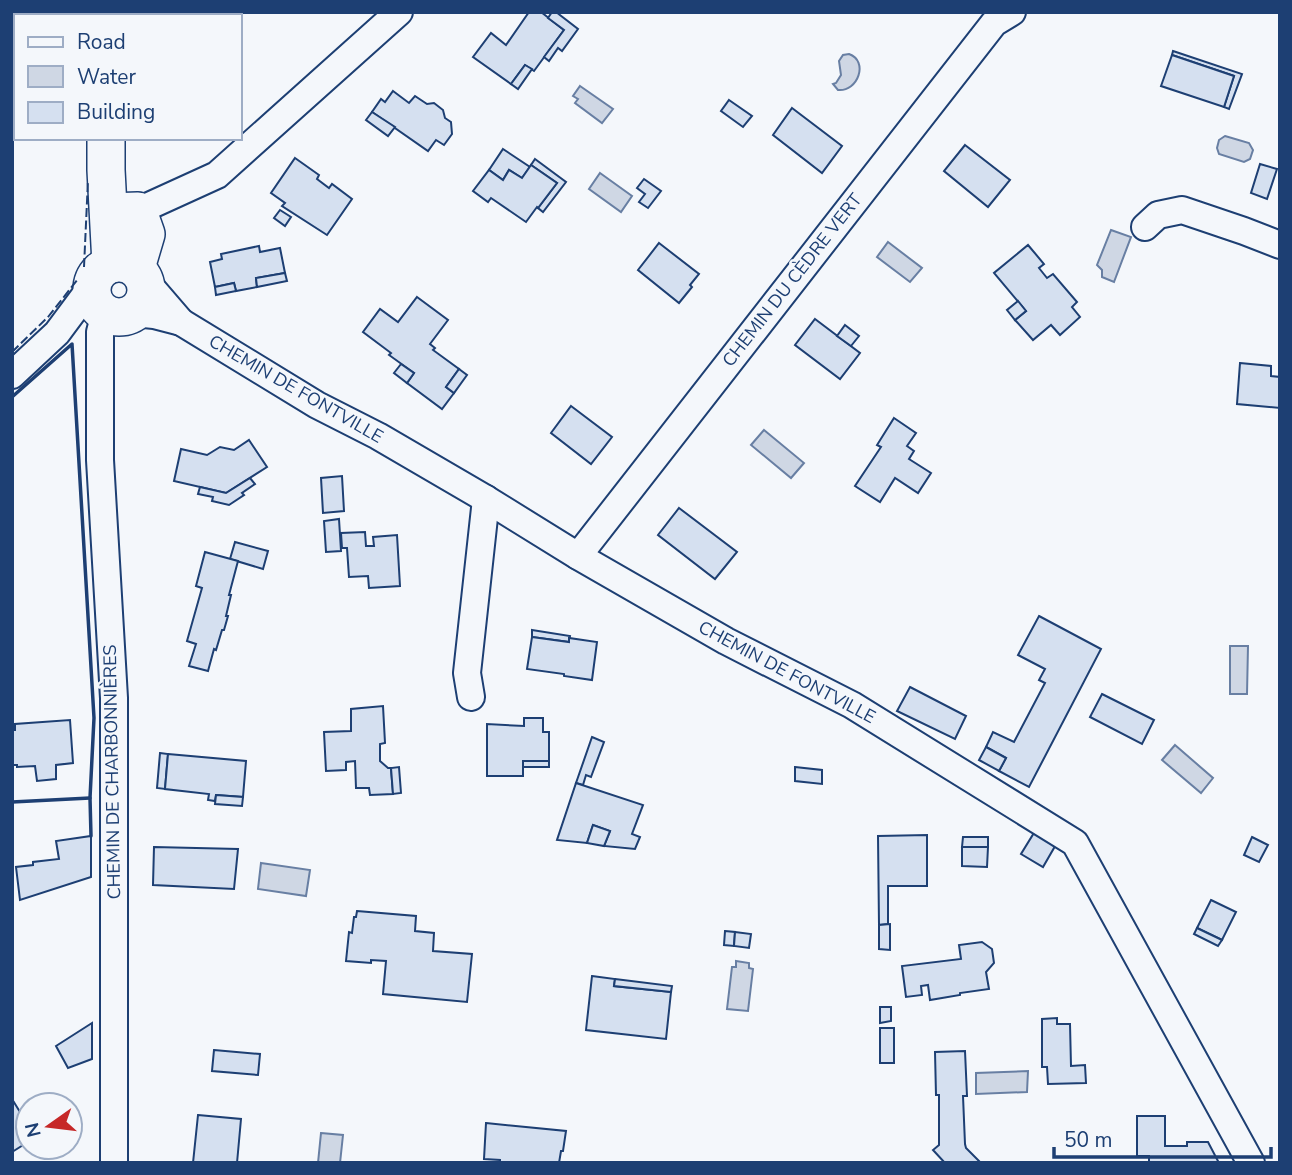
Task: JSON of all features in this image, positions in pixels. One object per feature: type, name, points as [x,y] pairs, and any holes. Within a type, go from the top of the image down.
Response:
[{"type":"street","points":[[21,366],[57,332],[83,298],[121,273],[218,174],[399,12]]},
{"type":"street","name":"CHEMIN DU CÈDRE VERT","points":[[578,556],[994,23],[1012,12]]},
{"type":"street","points":[[108,140],[117,168],[121,273]]},
{"type":"street","points":[[1145,227],[1158,215],[1182,210],[1280,245]]},
{"type":"street","name":"CHEMIN DE FONTVILLE","points":[[121,273],[154,315],[181,322],[317,405],[377,436],[726,641],[852,705],[1075,843],[1251,1163]]},
{"type":"street","name":"CHEMIN DE CHARBONNIÈRES","points":[[114,1163],[114,698],[100,460],[99,382],[100,332],[121,273]]},
{"type":"street","points":[[471,697],[467,673],[486,499]]},
{"type":"water","points":[[849,54],[859,63],[860,69],[851,86],[838,90],[833,84],[841,75],[839,61],[843,55]]},
{"type":"water","points":[[580,86],[613,109],[602,123],[575,103],[578,99],[573,96]]},
{"type":"water","points":[[1225,136],[1249,143],[1253,150],[1250,159],[1244,162],[1219,154],[1219,140]]},
{"type":"water","points":[[600,173],[632,196],[621,212],[589,189]]},
{"type":"water","points":[[1111,230],[1131,237],[1114,282],[1102,277],[1102,270],[1097,265]]},
{"type":"water","points":[[888,242],[922,268],[910,282],[877,257]]},
{"type":"water","points":[[764,430],[804,463],[791,478],[751,445]]},
{"type":"water","points":[[1230,646],[1248,646],[1247,694],[1230,694]]},
{"type":"water","points":[[1175,745],[1213,778],[1201,793],[1162,760]]},
{"type":"water","points":[[261,863],[310,870],[306,896],[258,889]]},
{"type":"water","points":[[736,961],[749,963],[749,968],[753,969],[748,1011],[727,1009],[732,967],[736,967]]},
{"type":"water","points":[[1028,1071],[1027,1092],[976,1094],[976,1073]]},
{"type":"water","points":[[321,1133],[343,1135],[340,1163],[318,1163]]},
{"type":"building","points":[[529,12],[541,12],[564,30],[534,71],[525,65],[511,84],[473,57],[491,33],[506,45]]},
{"type":"building","points":[[552,12],[556,12],[578,29],[562,51],[558,48],[549,61],[544,57],[564,30],[548,18]]},
{"type":"building","points":[[1173,51],[1242,74],[1229,109],[1224,107],[1234,76],[1172,55]]},
{"type":"building","points":[[1172,55],[1234,76],[1224,107],[1161,86]]},
{"type":"building","points":[[525,65],[532,69],[518,89],[511,84]]},
{"type":"building","points":[[393,91],[409,103],[415,96],[427,104],[434,103],[443,110],[445,118],[451,122],[452,134],[444,145],[436,140],[428,151],[372,112],[381,99],[385,102]]},
{"type":"building","points":[[729,100],[752,116],[743,127],[721,111]]},
{"type":"building","points":[[792,108],[842,146],[822,173],[773,135]]},
{"type":"building","points":[[372,112],[395,127],[388,136],[366,120]]},
{"type":"building","points":[[965,145],[1010,180],[988,207],[944,171]]},
{"type":"building","points":[[503,149],[530,167],[522,178],[509,170],[503,180],[489,170]]},
{"type":"building","points":[[295,158],[319,175],[317,179],[329,188],[332,184],[352,199],[327,235],[282,206],[285,203],[271,193]]},
{"type":"building","points":[[535,159],[566,182],[543,212],[538,208],[557,183],[531,165]]},
{"type":"building","points":[[1260,164],[1277,169],[1267,199],[1251,193]]},
{"type":"building","points":[[531,165],[557,183],[526,222],[491,198],[488,202],[473,191],[489,170],[503,180],[509,170],[522,178]]},
{"type":"building","points":[[644,179],[661,191],[648,208],[639,202],[645,194],[637,188]]},
{"type":"building","points":[[280,210],[291,217],[285,226],[274,218]]},
{"type":"building","points":[[659,243],[699,274],[679,303],[638,270]]},
{"type":"building","points":[[1028,245],[1044,264],[1039,268],[1047,278],[1053,274],[1077,302],[1072,307],[1080,317],[1060,335],[1051,325],[1033,340],[1015,320],[1026,311],[994,273]]},
{"type":"building","points":[[259,246],[260,252],[280,248],[285,273],[256,278],[257,287],[236,291],[234,283],[215,287],[210,262],[222,259],[221,254]]},
{"type":"building","points":[[285,273],[287,281],[257,287],[256,278]]},
{"type":"building","points":[[234,283],[236,291],[216,295],[215,287]]},
{"type":"building","points":[[417,297],[448,320],[430,344],[435,348],[433,350],[459,369],[446,387],[454,393],[442,409],[407,383],[414,373],[363,332],[380,309],[398,322]]},
{"type":"building","points":[[1018,301],[1026,311],[1015,320],[1007,310]]},
{"type":"building","points":[[815,319],[860,353],[840,379],[795,345]]},
{"type":"building","points":[[845,325],[859,336],[851,346],[837,336]]},
{"type":"building","points":[[1240,363],[1271,366],[1271,376],[1280,377],[1280,408],[1237,404]]},
{"type":"building","points":[[401,364],[414,373],[407,383],[394,373]]},
{"type":"building","points":[[459,369],[467,375],[454,393],[446,387]]},
{"type":"building","points":[[571,406],[612,437],[591,464],[551,433]]},
{"type":"building","points":[[894,418],[916,433],[907,446],[914,451],[909,459],[931,473],[918,493],[895,478],[880,502],[855,486],[881,447],[877,445]]},
{"type":"building","points":[[249,440],[267,467],[226,493],[174,481],[181,449],[207,455],[220,447],[234,450]]},
{"type":"building","points":[[342,476],[344,511],[323,513],[321,478]]},
{"type":"building","points":[[250,478],[255,484],[229,505],[212,501],[213,497],[198,494],[200,487],[226,493]]},
{"type":"building","points":[[679,508],[737,552],[715,579],[658,535]]},
{"type":"building","points":[[339,519],[341,551],[326,552],[324,521]]},
{"type":"building","points":[[365,532],[366,546],[374,546],[373,537],[397,535],[400,586],[369,588],[368,576],[349,577],[347,548],[342,548],[341,533]]},
{"type":"building","points":[[235,542],[268,551],[263,569],[230,559]]},
{"type":"building","points":[[205,552],[238,561],[229,595],[228,616],[208,671],[189,666],[196,644],[187,641],[202,588],[196,586]]},
{"type":"building","points":[[1039,616],[1101,649],[1029,787],[999,771],[1006,758],[986,747],[993,732],[1014,742],[1045,683],[1039,680],[1045,669],[1018,655]]},
{"type":"building","points":[[532,630],[570,636],[569,642],[532,637]]},
{"type":"building","points":[[532,637],[569,642],[569,638],[597,642],[592,680],[527,669]]},
{"type":"building","points":[[910,687],[966,716],[955,739],[897,711]]},
{"type":"building","points":[[1102,694],[1154,720],[1142,744],[1090,717]]},
{"type":"building","points":[[383,706],[385,743],[380,744],[380,761],[391,768],[393,794],[370,795],[369,788],[356,788],[355,761],[346,762],[346,770],[326,771],[324,732],[351,731],[351,709]]},
{"type":"building","points":[[524,718],[543,718],[543,732],[549,732],[549,761],[523,761],[523,776],[487,776],[487,724],[524,726]]},
{"type":"building","points":[[70,720],[73,763],[56,765],[56,779],[37,781],[35,766],[12,765],[12,730],[15,730],[15,724]]},
{"type":"building","points":[[592,737],[604,742],[591,777],[586,775],[583,785],[576,783]]},
{"type":"building","points":[[986,747],[1006,758],[999,771],[979,760]]},
{"type":"building","points":[[160,753],[168,754],[165,789],[157,788]]},
{"type":"building","points":[[168,754],[246,761],[243,797],[216,795],[215,801],[208,800],[209,794],[165,789]]},
{"type":"building","points":[[523,761],[549,761],[549,767],[523,767]]},
{"type":"building","points":[[399,767],[401,793],[393,794],[391,768]]},
{"type":"building","points":[[795,767],[822,770],[822,784],[795,781]]},
{"type":"building","points":[[576,783],[643,805],[632,834],[640,837],[635,849],[604,846],[610,831],[593,825],[587,843],[557,840]]},
{"type":"building","points":[[216,795],[243,797],[242,806],[215,804]]},
{"type":"building","points":[[593,825],[610,831],[604,846],[587,843]]},
{"type":"building","points":[[1037,828],[1058,841],[1043,867],[1021,854]]},
{"type":"building","points":[[927,835],[927,886],[888,886],[888,924],[879,925],[878,836]]},
{"type":"building","points":[[91,836],[91,877],[20,900],[16,867],[59,859],[56,841]]},
{"type":"building","points":[[963,837],[988,837],[988,847],[962,847]]},
{"type":"building","points":[[1252,837],[1268,845],[1259,862],[1244,855]]},
{"type":"building","points":[[154,847],[238,849],[234,889],[153,885]]},
{"type":"building","points":[[962,847],[988,847],[987,867],[962,866]]},
{"type":"building","points":[[1211,900],[1236,912],[1222,940],[1197,928]]},
{"type":"building","points":[[357,911],[416,916],[415,931],[434,933],[433,951],[472,954],[467,1002],[383,994],[386,961],[346,961],[349,932],[352,933]]},
{"type":"building","points":[[890,924],[890,950],[879,949],[879,925]]},
{"type":"building","points":[[1197,928],[1222,940],[1218,946],[1194,934]]},
{"type":"building","points":[[725,931],[735,932],[734,946],[724,945]]},
{"type":"building","points":[[735,932],[751,934],[749,948],[734,946]]},
{"type":"building","points":[[982,942],[992,949],[994,963],[986,972],[989,989],[930,1000],[928,985],[921,986],[922,995],[906,997],[902,966],[961,959],[959,945]]},
{"type":"building","points":[[592,976],[615,979],[614,986],[671,992],[666,1039],[586,1030]]},
{"type":"building","points":[[615,979],[672,986],[671,992],[614,986]]},
{"type":"building","points":[[880,1007],[891,1007],[891,1021],[880,1023]]},
{"type":"building","points":[[1057,1018],[1057,1024],[1070,1024],[1071,1066],[1085,1065],[1086,1083],[1048,1084],[1047,1067],[1042,1067],[1042,1019]]},
{"type":"building","points":[[92,1023],[92,1059],[68,1068],[56,1046]]},
{"type":"building","points":[[880,1028],[894,1028],[894,1063],[880,1063]]},
{"type":"building","points":[[214,1050],[260,1054],[258,1075],[212,1071]]},
{"type":"building","points":[[965,1051],[965,1144],[981,1163],[945,1163],[933,1150],[939,1145],[939,1095],[936,1095],[935,1052]]},
{"type":"building","points":[[12,1099],[14,1151],[12,1152]]},
{"type":"building","points":[[198,1115],[241,1119],[237,1163],[193,1163]]},
{"type":"building","points":[[1137,1116],[1165,1116],[1165,1146],[1208,1142],[1219,1163],[1149,1163],[1149,1156],[1137,1156]]},
{"type":"building","points":[[486,1123],[566,1131],[559,1163],[500,1163],[500,1160],[484,1159]]},
{"type":"fence","points":[[84,267],[88,180]]},
{"type":"fence","points":[[12,352],[48,317],[78,279]]},
{"type":"wall","points":[[12,397],[72,344],[94,718],[91,836]]},
{"type":"wall","points":[[12,802],[90,798]]}]
